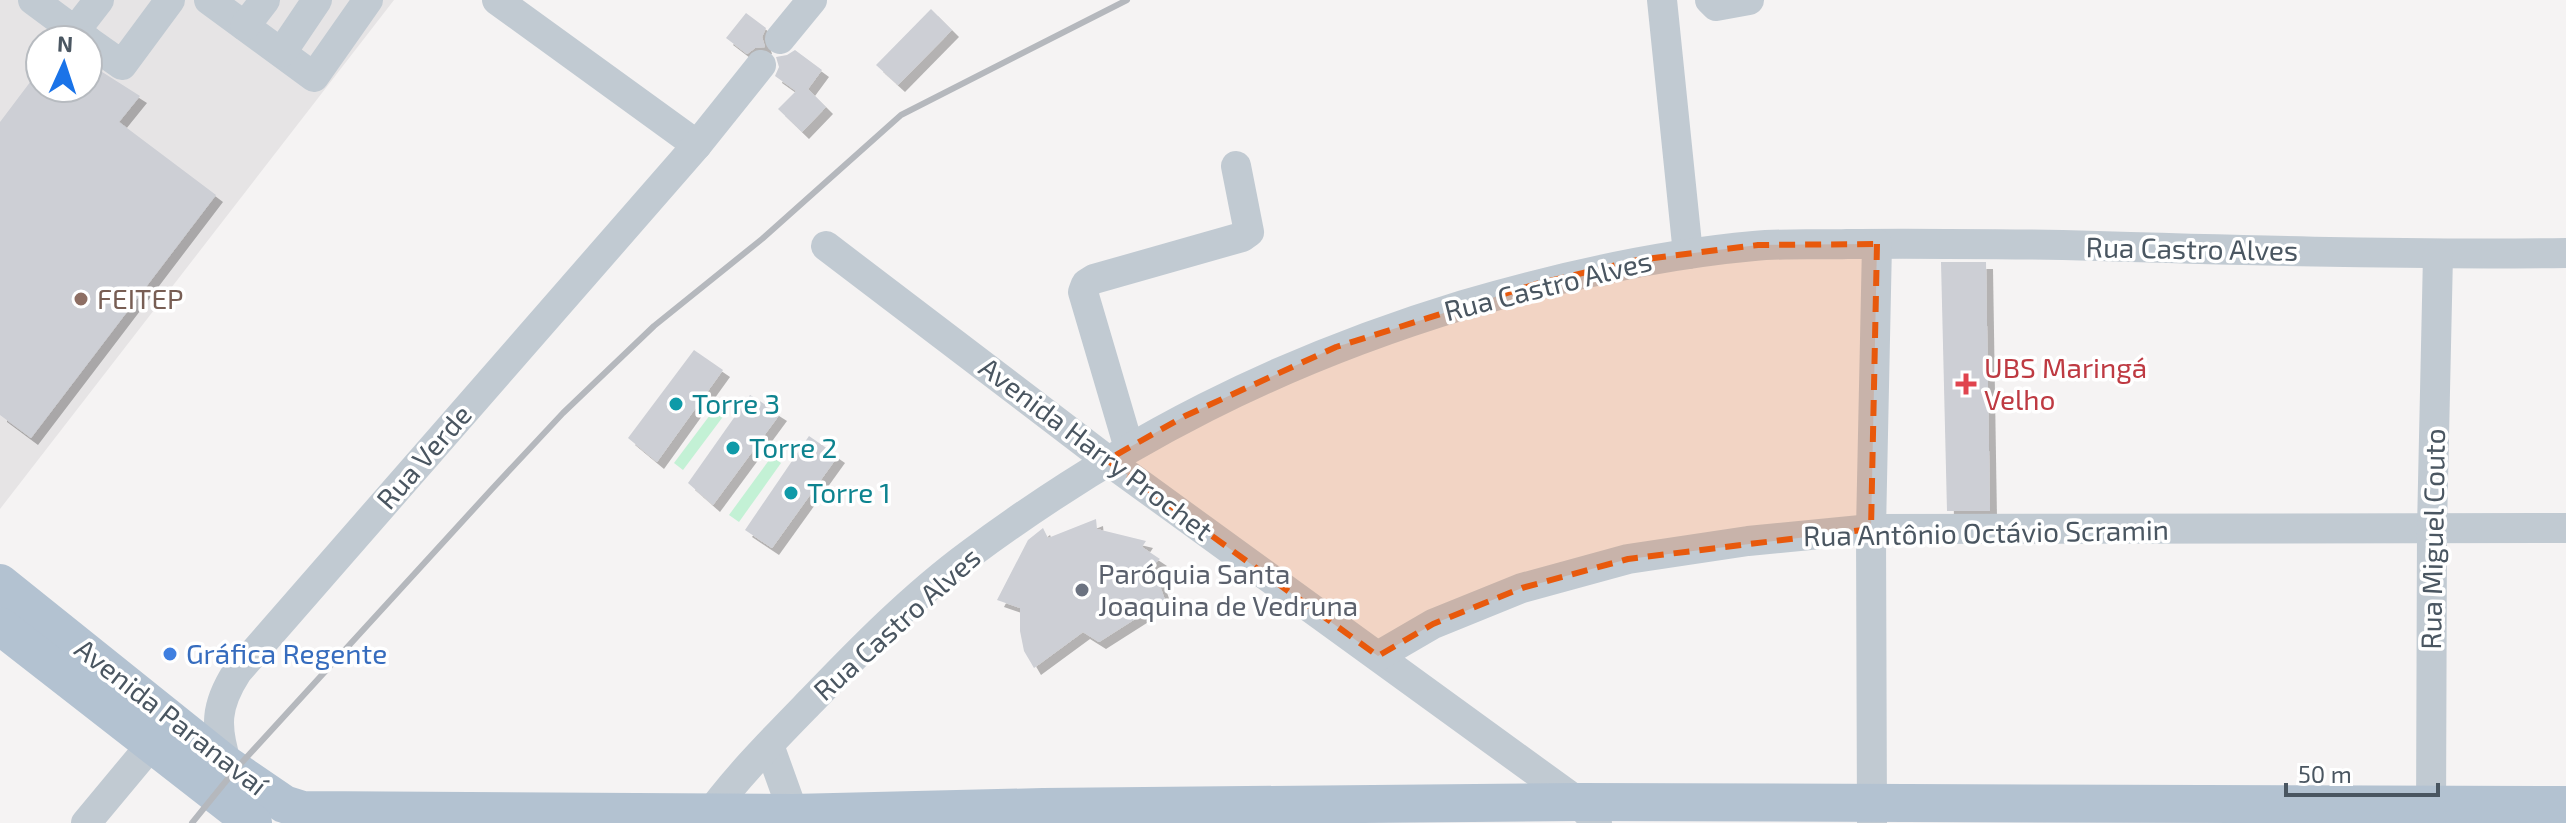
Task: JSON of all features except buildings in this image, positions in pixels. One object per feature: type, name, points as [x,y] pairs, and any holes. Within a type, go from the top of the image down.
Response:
[{"type":"main road","name":"Avenida Paranavaí","points":[[0,583],[218,776],[253,823]]},
{"type":"main road","name":"Avenida Paranavaí","points":[[0,626],[151,745],[303,810],[795,818],[1588,812],[2431,813],[2566,805]]},
{"type":"street","points":[[33,0],[66,24]]},
{"type":"street","points":[[89,24],[99,0]]},
{"type":"street","points":[[104,52],[122,65],[170,0]]},
{"type":"street","points":[[245,26],[265,0]]},
{"type":"street","points":[[282,52],[317,0]]},
{"type":"street","points":[[217,2],[314,77],[368,0]]},
{"type":"street","points":[[497,0],[697,145]]},
{"type":"street","points":[[780,39],[812,0]]},
{"type":"street","points":[[1662,0],[1688,254]]},
{"type":"street","points":[[1710,0],[1716,6],[1749,0]]},
{"type":"street","name":"Rua Verde","points":[[218,776],[220,705],[237,672],[697,145],[761,65]]},
{"type":"street","points":[[1118,454],[1083,292],[1086,284],[1094,279],[1242,237],[1249,232],[1236,166]]},
{"type":"street","points":[[1872,813],[1871,529],[1877,244]]},
{"type":"street","name":"Rua Castro Alves","points":[[706,818],[769,745],[848,662],[969,555],[1118,454],[1233,392],[1336,347],[1430,315],[1536,284],[1638,260],[1758,245],[2033,245],[2438,255],[2566,253]]},
{"type":"street","name":"Avenida Harry Prochet","points":[[826,246],[1118,454],[1378,656],[1588,812]]},
{"type":"street","name":"Rua Miguel Couto","points":[[2431,813],[2432,528],[2438,255]]},
{"type":"street","name":"Rua Antônio Octávio Scramin","points":[[1378,656],[1433,624],[1522,588],[1628,559],[1748,541],[1871,529],[2566,528]]},
{"type":"street","points":[[86,823],[151,745]]},
{"type":"street","points":[[769,745],[795,818]]},
{"type":"highlighted area","points":[[1877,244],[1871,529],[1628,559],[1522,588],[1433,624],[1378,656],[1107,460],[1185,416],[1336,347],[1536,284],[1638,260],[1758,245]]},
{"type":"shaded area","name":"FEITEP","points":[[0,0],[394,0],[0,509]]},
{"type":"green space","points":[[719,403],[728,410],[683,470],[674,463]]},
{"type":"green space","points":[[772,456],[781,463],[739,522],[729,515]]},
{"type":"railway","points":[[192,823],[235,770],[492,489],[563,413],[654,326],[762,239],[901,115],[1127,0]]},
{"type":"place","name":"FEITEP","points":[[81,299]]},
{"type":"place","name":"UBS Maringá Velho","points":[[1966,384]]},
{"type":"place","name":"Torre 3","points":[[676,404]]},
{"type":"place","name":"Torre 2","points":[[733,448]]},
{"type":"place","name":"Torre 1","points":[[791,493]]},
{"type":"place","name":"Paróquia Santa Joaquina de Vedruna","points":[[1082,590]]},
{"type":"place","name":"Gráfica Regente","points":[[170,654]]}]
